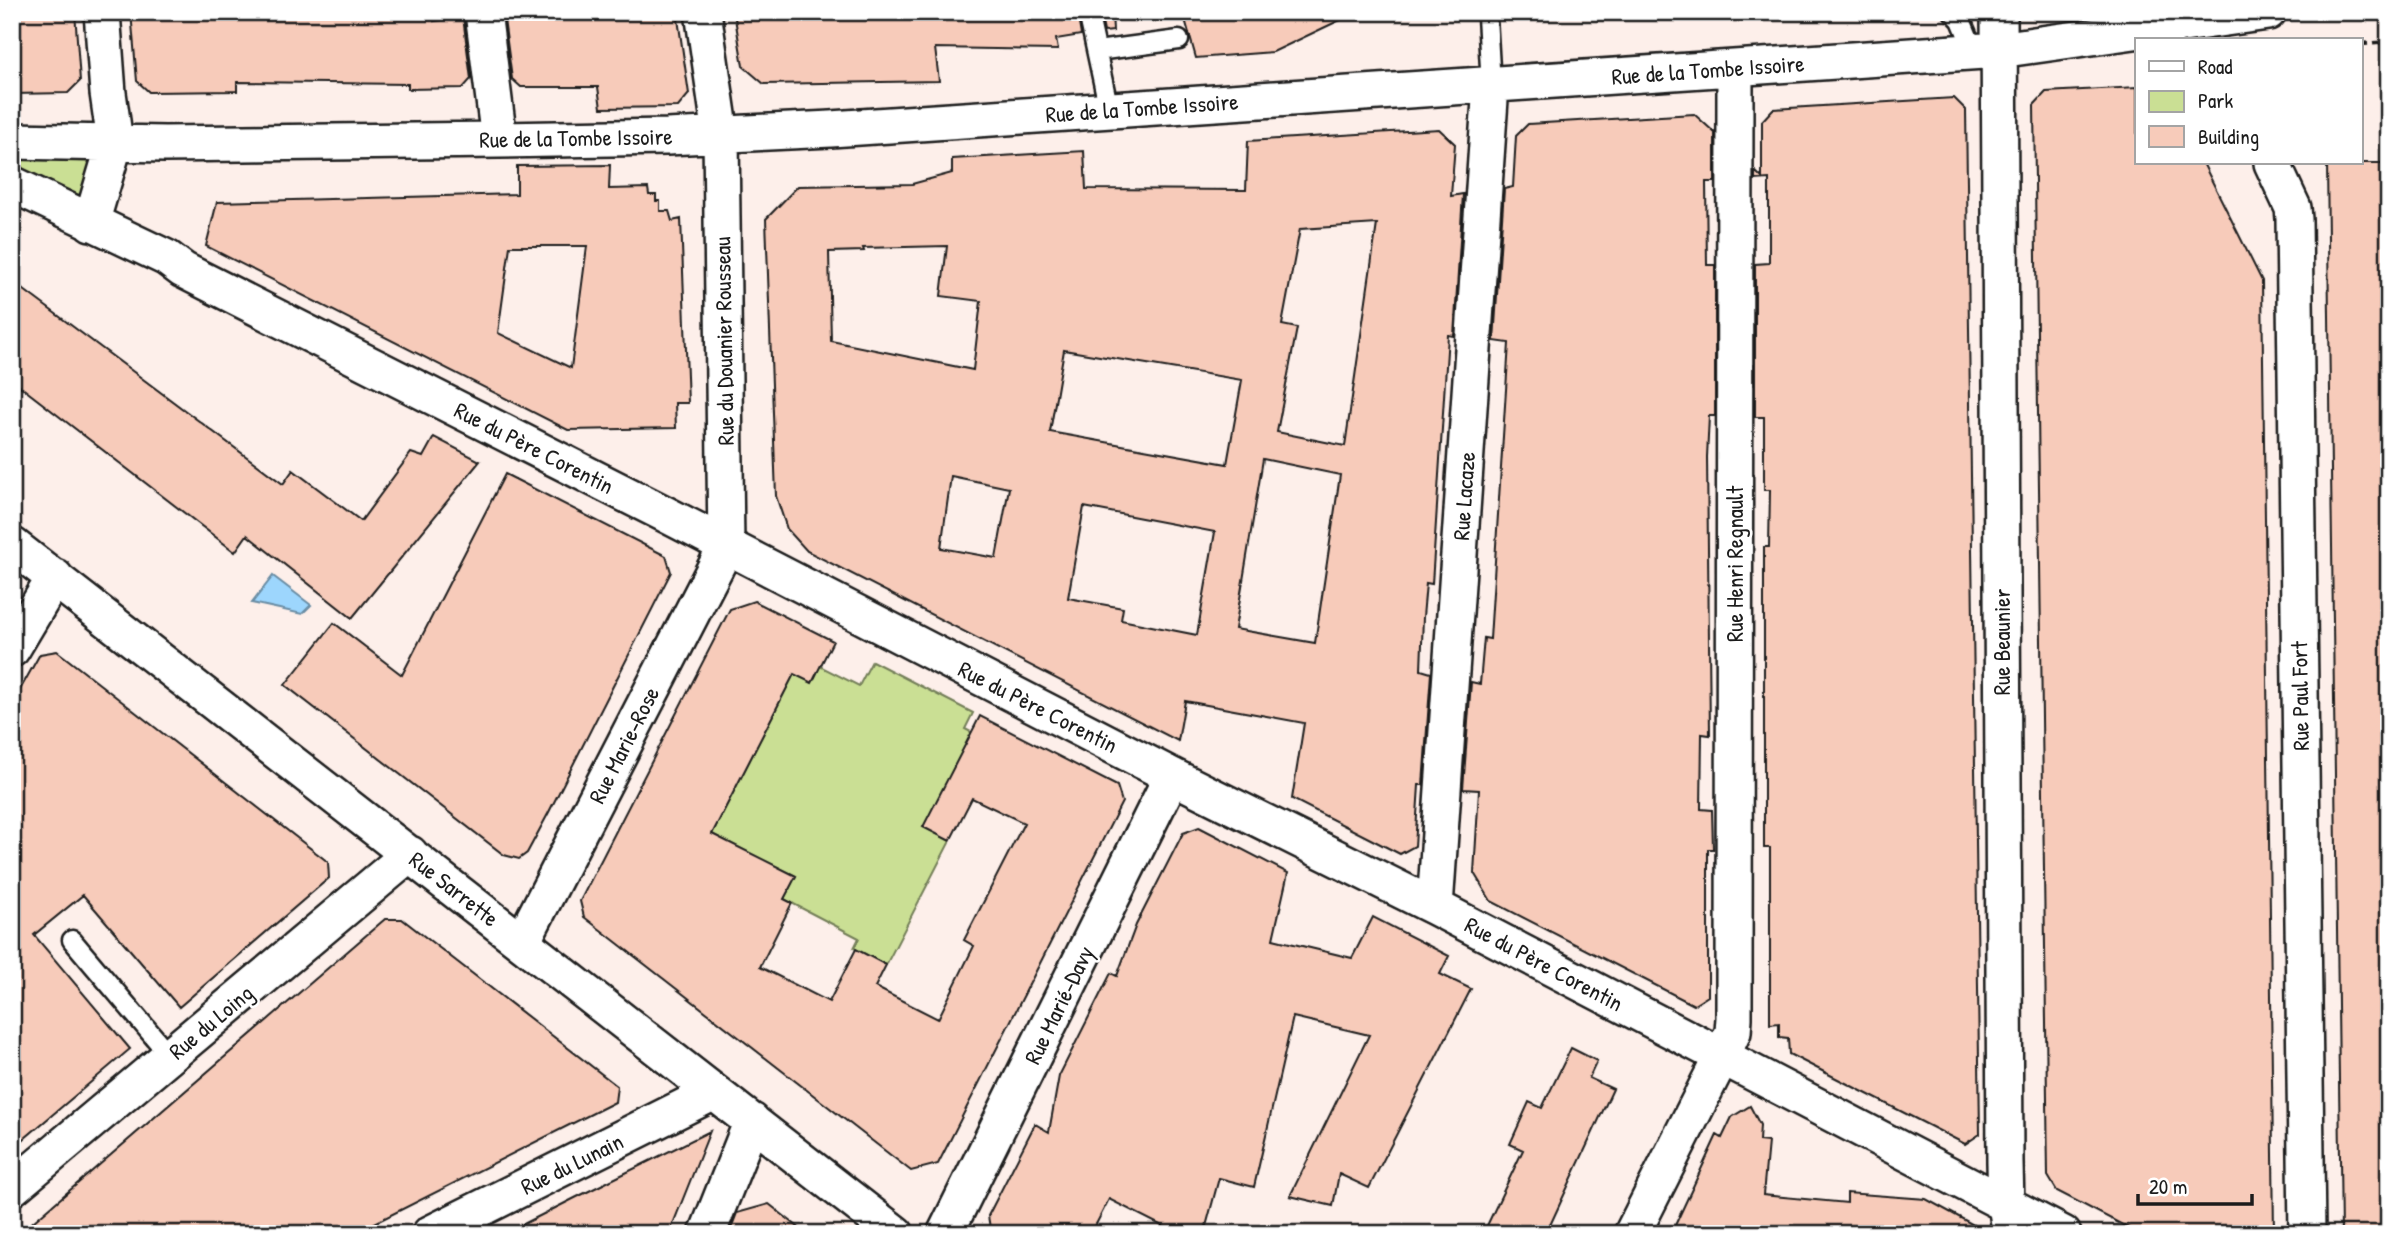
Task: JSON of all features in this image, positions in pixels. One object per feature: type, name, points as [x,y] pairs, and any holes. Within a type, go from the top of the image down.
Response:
[{"type":"street","points":[[91,223],[116,142],[108,93],[102,12]]},
{"type":"street","points":[[483,12],[499,140]]},
{"type":"street","name":"Rue du Douanier Rousseau","points":[[703,12],[721,135],[726,547]]},
{"type":"street","name":"Rue Beaunier","points":[[1999,12],[1987,51],[2008,1219]]},
{"type":"street","name":"Rue de la Tombe Issoire","points":[[12,141],[165,144],[721,135],[1987,51],[2201,25],[2268,12]]},
{"type":"street","name":"Rue Henri Regnault","points":[[1632,1234],[1733,1032],[1735,68]]},
{"type":"street","name":"Rue Lacaze","points":[[1435,907],[1491,85]]},
{"type":"street","name":"Rue Paul Fort","points":[[2272,164],[2293,208],[2294,219],[2307,1234]]},
{"type":"street","name":"Rue du Père Corentin","points":[[12,184],[167,258],[183,270],[665,514],[1172,776],[1435,907],[1722,1056],[2008,1219],[2063,1234]]},
{"type":"street","name":"Rue Sarrette","points":[[12,545],[896,1234]]},
{"type":"street","name":"Rue Marie-Rose","points":[[522,942],[726,547]]},
{"type":"street","points":[[12,649],[55,577]]},
{"type":"street","name":"Rue Marié-Davy","points":[[945,1234],[1172,776]]},
{"type":"street","name":"Rue du Loing","points":[[12,1188],[410,855]]},
{"type":"street","name":"Rue du Lunain","points":[[430,1234],[714,1092]]},
{"type":"street","points":[[707,1234],[752,1121]]},
{"type":"lane","points":[[1088,12],[1109,110]]},
{"type":"lane","points":[[1489,12],[1487,17],[1491,85]]},
{"type":"lane","points":[[1954,12],[1987,51]]},
{"type":"lane","points":[[1097,51],[1179,40]]},
{"type":"lane","points":[[72,940],[170,1056]]},
{"type":"path","points":[[2362,44],[2389,42]]},
{"type":"green space","points":[[96,152],[79,204],[12,170],[12,154]]},
{"type":"green space","points":[[872,661],[973,713],[965,729],[977,735],[924,827],[950,841],[886,965],[854,948],[859,938],[784,899],[796,876],[712,834],[794,674],[812,683],[820,666],[859,686]]},
{"type":"water","points":[[273,576],[311,605],[302,614],[252,603]]},
{"type":"building","points":[[12,12],[75,12],[80,81],[68,93],[12,94]]},
{"type":"building","points":[[131,12],[433,12],[434,21],[463,17],[471,79],[463,88],[408,89],[408,84],[237,82],[237,91],[149,92],[137,81]]},
{"type":"building","points":[[503,12],[677,12],[689,94],[678,107],[601,108],[598,87],[521,87],[512,79]]},
{"type":"building","points":[[734,12],[1077,12],[1081,35],[1056,39],[1058,50],[935,48],[939,81],[764,84],[743,66]]},
{"type":"building","points":[[1100,12],[1112,12],[1113,31],[1104,32]]},
{"type":"building","points":[[1183,12],[1357,12],[1273,52],[1196,58]]},
{"type":"building","points":[[2135,87],[2135,164],[2204,164],[2262,281],[2274,1234],[2140,1234],[2057,1191],[2048,1176],[2034,105],[2046,92]]},
{"type":"building","points":[[1954,98],[1966,110],[1980,1134],[1965,1144],[1789,1054],[1788,1038],[1779,1037],[1779,1023],[1770,1024],[1770,848],[1764,848],[1764,547],[1769,547],[1770,490],[1764,490],[1764,417],[1755,417],[1755,264],[1769,263],[1769,179],[1755,180],[1755,171],[1762,178],[1762,121],[1773,109]]},
{"type":"building","points":[[1694,114],[1715,133],[1715,182],[1706,182],[1707,265],[1715,265],[1715,416],[1709,416],[1707,457],[1710,735],[1702,734],[1701,809],[1712,810],[1713,849],[1708,849],[1708,996],[1694,1005],[1491,901],[1474,873],[1479,790],[1463,789],[1471,682],[1480,684],[1484,638],[1490,639],[1509,343],[1494,341],[1504,189],[1513,187],[1516,136],[1528,124]]},
{"type":"building","points":[[1439,129],[1455,144],[1451,196],[1463,194],[1454,336],[1448,335],[1432,584],[1426,583],[1423,617],[1421,670],[1431,673],[1423,785],[1419,785],[1415,846],[1400,854],[1292,799],[1304,723],[1185,701],[1178,741],[807,551],[787,529],[776,496],[766,219],[798,186],[912,184],[952,173],[952,159],[1084,151],[1086,189],[1246,190],[1248,141]],"holes":[[[1377,224],[1345,446],[1277,432],[1297,328],[1282,325],[1300,229]],[[947,246],[941,296],[981,301],[973,370],[831,341],[829,252],[864,251],[863,248]],[[1064,350],[1242,380],[1227,464],[1050,432]],[[1263,459],[1340,475],[1315,643],[1235,629]],[[951,476],[1009,488],[996,558],[941,548]],[[1084,507],[1215,532],[1197,635],[1121,620],[1123,608],[1068,598]]]},
{"type":"building","points":[[2389,163],[2389,708],[2385,709],[2386,805],[2389,805],[2389,1234],[2341,1234],[2327,164]]},
{"type":"building","points":[[610,165],[609,189],[648,188],[649,195],[656,195],[656,201],[660,201],[660,211],[669,211],[672,221],[681,219],[688,403],[675,403],[676,428],[568,430],[206,246],[217,202],[517,194],[517,166]],"holes":[[[510,246],[587,246],[571,368],[498,333]]]},
{"type":"building","points":[[12,281],[283,484],[293,470],[361,521],[411,453],[423,457],[434,437],[480,461],[352,618],[247,535],[235,552],[12,380]]},
{"type":"building","points":[[505,474],[666,556],[671,572],[548,814],[527,853],[519,859],[504,855],[285,685],[334,623],[402,675]]},
{"type":"building","points":[[754,601],[833,641],[812,683],[794,674],[712,834],[796,876],[784,899],[792,903],[760,967],[829,1002],[856,949],[886,965],[875,987],[938,1019],[974,946],[964,940],[1024,823],[972,798],[950,841],[923,827],[980,716],[1117,786],[1122,802],[938,1164],[911,1171],[584,917],[580,901],[730,609]]},
{"type":"building","points":[[57,651],[328,862],[329,878],[179,1007],[83,895],[34,935],[130,1049],[12,1149],[12,704],[40,654]]},
{"type":"building","points":[[1199,827],[1288,873],[1273,939],[1352,958],[1373,917],[1449,956],[1440,974],[1471,989],[1369,1188],[1339,1174],[1333,1206],[1290,1196],[1369,1035],[1293,1017],[1254,1187],[1219,1178],[1204,1234],[1178,1234],[1109,1199],[1091,1234],[991,1234],[988,1216],[1035,1124],[1049,1132],[1059,1076],[1111,973],[1117,976],[1136,925],[1183,833]]},
{"type":"building","points":[[385,919],[402,919],[617,1086],[615,1102],[353,1234],[19,1234]]},
{"type":"building","points":[[1571,1048],[1597,1061],[1589,1078],[1613,1089],[1546,1234],[1483,1234],[1523,1150],[1510,1144],[1529,1102],[1542,1108]]},
{"type":"building","points":[[1750,1106],[1760,1125],[1759,1141],[1768,1142],[1763,1195],[1847,1203],[1847,1193],[1926,1199],[1990,1234],[1671,1234],[1717,1135],[1722,1138],[1732,1117]]},
{"type":"building","points":[[710,1131],[669,1234],[504,1234],[575,1198]]},
{"type":"building","points":[[769,1204],[807,1234],[729,1234],[737,1213]]}]
